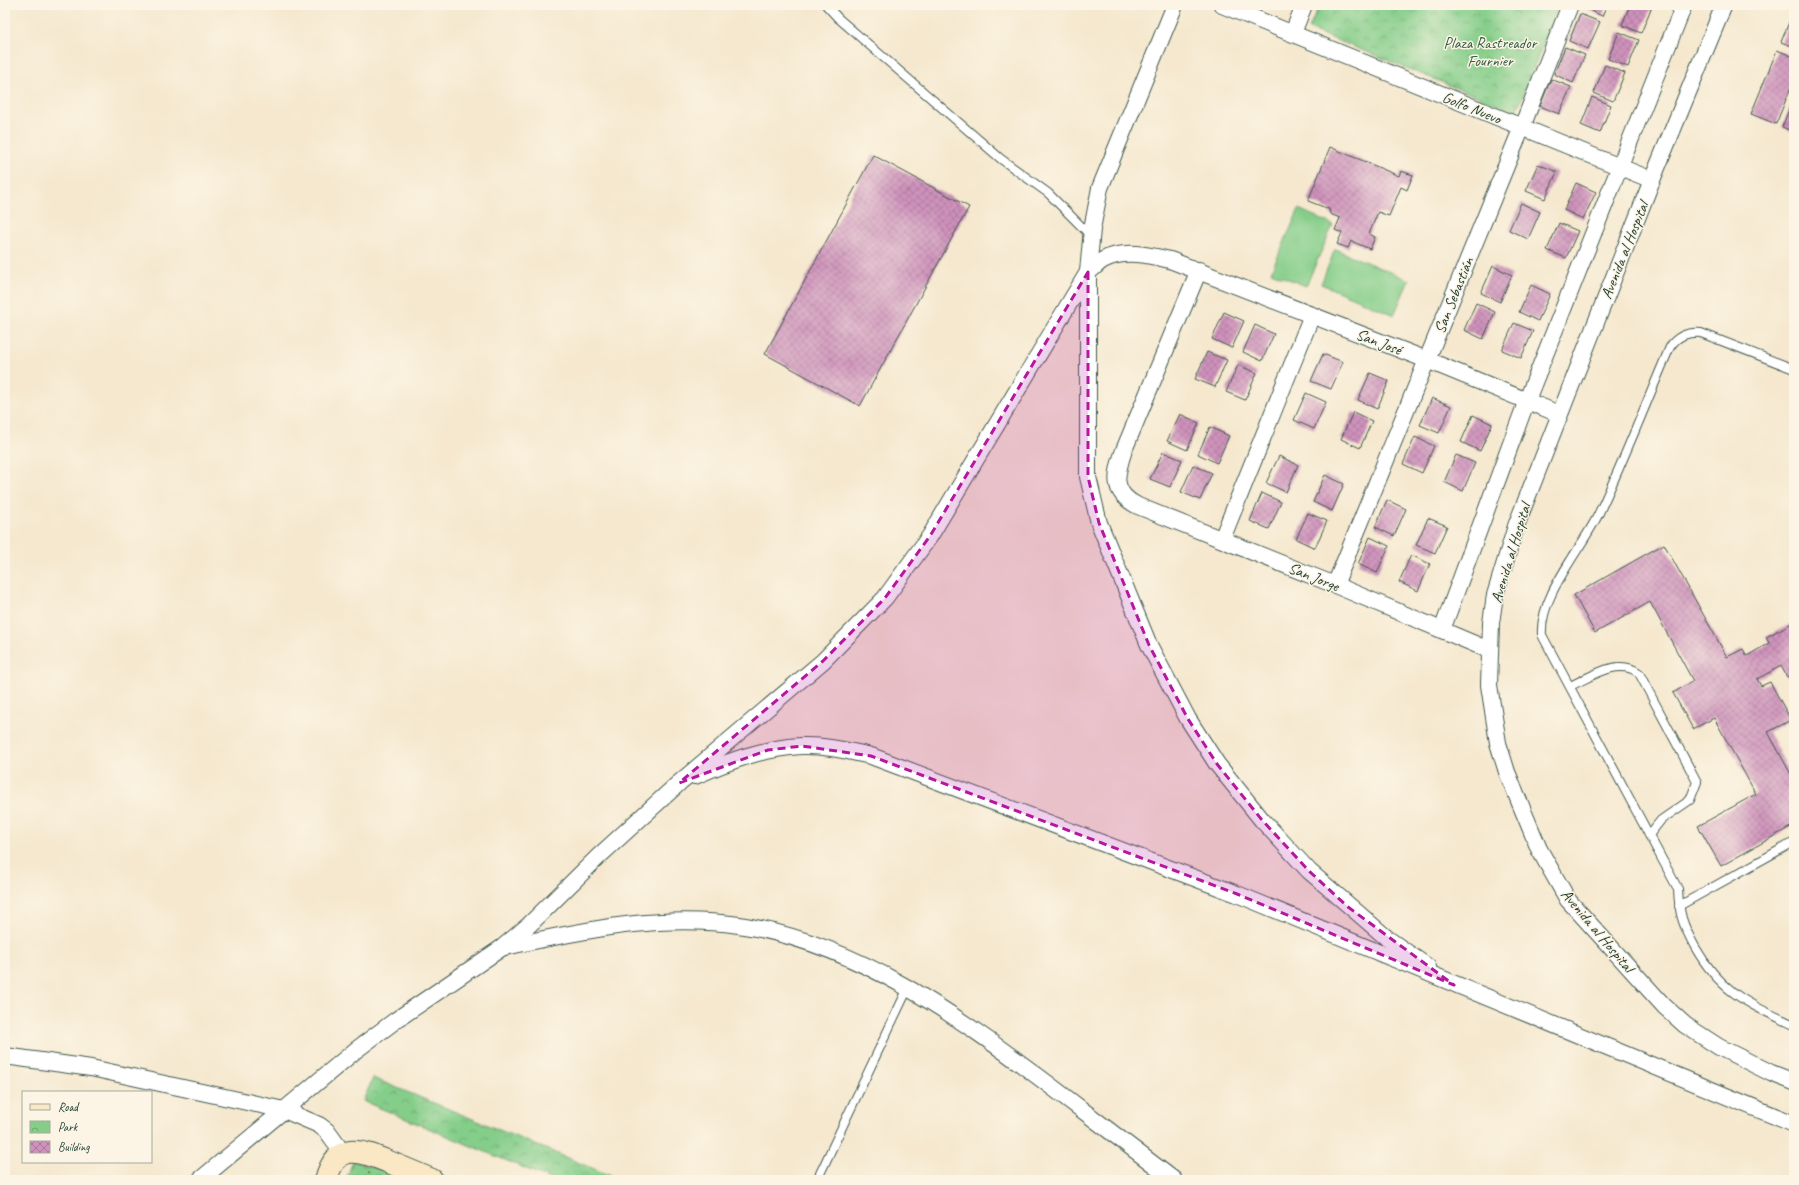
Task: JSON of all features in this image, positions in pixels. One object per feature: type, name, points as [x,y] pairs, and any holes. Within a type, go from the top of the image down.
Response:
[{"type":"main road","points":[[326,1180],[333,1162],[343,1153],[352,1151],[363,1152],[432,1180]]},
{"type":"street","points":[[1175,5],[1100,188],[1091,236],[1088,272],[1088,477],[1100,523],[1149,645],[1196,732],[1217,764],[1262,820],[1309,872],[1348,907],[1388,939],[1454,985]]},
{"type":"street","name":"Golfo Nuevo","points":[[1222,5],[1652,180]]},
{"type":"street","points":[[1292,33],[1304,5]]},
{"type":"street","name":"San Sebastián","points":[[1335,585],[1522,127],[1570,5]]},
{"type":"street","points":[[1442,630],[1527,400],[1684,5]]},
{"type":"street","name":"Avenida al Hospital","points":[[1724,5],[1652,180],[1559,414],[1503,565],[1495,595],[1491,623],[1489,685],[1498,743],[1507,772],[1539,849],[1568,900],[1664,1006],[1685,1025],[1719,1047],[1770,1073],[1794,1082]]},
{"type":"street","name":"San José","points":[[1088,272],[1103,260],[1123,254],[1144,254],[1170,260],[1427,360],[1559,414]]},
{"type":"street","name":"San Jorge","points":[[1199,270],[1124,450],[1116,478],[1120,492],[1129,501],[1138,506],[1335,585],[1489,650]]},
{"type":"street","points":[[200,1180],[356,1050],[396,1020],[503,947],[528,926],[599,856],[679,783],[823,661],[885,598],[930,536],[1088,272]]},
{"type":"street","points":[[1222,539],[1312,315]]},
{"type":"street","points":[[679,783],[712,768],[768,750],[802,746],[838,748],[871,756],[1237,894],[1454,985],[1794,1124]]},
{"type":"street","points":[[503,947],[625,924],[658,921],[739,925],[789,937],[832,951],[854,960],[908,988],[947,1012],[999,1048],[1174,1180]]},
{"type":"street","points":[[5,1056],[91,1068],[284,1110],[319,1125],[327,1131],[343,1153]]},
{"type":"lane","points":[[826,5],[838,18],[1001,159],[1048,193],[1091,236]]},
{"type":"lane","points":[[1794,369],[1701,333],[1687,334],[1677,338],[1673,343],[1598,516],[1546,604],[1542,624],[1542,635],[1678,889],[1682,924],[1712,974],[1730,992],[1753,1006],[1794,1025]]},
{"type":"lane","points":[[1570,686],[1617,666],[1634,669],[1639,673],[1694,775],[1697,782],[1690,800],[1661,820],[1649,835]]},
{"type":"lane","points":[[1679,906],[1794,842]]},
{"type":"lane","points":[[817,1180],[908,988]]},
{"type":"highlighted area","points":[[1088,272],[1088,477],[1099,523],[1149,645],[1188,719],[1217,764],[1262,820],[1309,871],[1348,907],[1454,985],[1237,894],[871,756],[802,746],[768,750],[679,783],[823,661],[885,598],[930,536]]},
{"type":"green space","name":"Plaza Rastreador Fournier","points":[[1319,5],[1559,5],[1516,112],[1309,29]]},
{"type":"green space","points":[[1299,209],[1333,225],[1306,286],[1271,272]]},
{"type":"green space","points":[[1335,249],[1409,280],[1394,315],[1321,284]]},
{"type":"green space","points":[[373,1078],[621,1180],[553,1180],[363,1101]]},
{"type":"green space","points":[[353,1161],[417,1180],[346,1180]]},
{"type":"building","points":[[1584,5],[1607,5],[1602,16],[1583,7]]},
{"type":"building","points":[[1630,5],[1652,6],[1641,33],[1622,25]]},
{"type":"building","points":[[1794,10],[1794,47],[1781,42]]},
{"type":"building","points":[[1580,14],[1600,22],[1588,49],[1569,41]]},
{"type":"building","points":[[1619,32],[1639,40],[1628,67],[1608,59]]},
{"type":"building","points":[[1565,47],[1585,55],[1573,83],[1554,74]]},
{"type":"building","points":[[1777,50],[1794,57],[1794,80],[1776,124],[1751,114]]},
{"type":"building","points":[[1605,65],[1625,73],[1613,101],[1594,93]]},
{"type":"building","points":[[1551,79],[1571,87],[1559,114],[1540,106]]},
{"type":"building","points":[[1592,97],[1611,105],[1600,133],[1581,125]]},
{"type":"building","points":[[1794,97],[1794,132],[1782,127]]},
{"type":"building","points":[[1330,147],[1399,176],[1401,171],[1413,175],[1407,190],[1401,187],[1389,216],[1378,212],[1369,234],[1375,237],[1370,249],[1351,241],[1348,248],[1337,244],[1342,233],[1335,230],[1340,218],[1330,214],[1329,209],[1308,201]]},
{"type":"building","points":[[873,155],[969,207],[860,406],[765,354]]},
{"type":"building","points":[[1538,164],[1557,172],[1545,199],[1526,191]]},
{"type":"building","points":[[1576,183],[1596,192],[1583,219],[1564,210]]},
{"type":"building","points":[[1521,203],[1540,212],[1528,239],[1509,230]]},
{"type":"building","points":[[1559,223],[1578,231],[1566,258],[1547,250]]},
{"type":"building","points":[[1493,266],[1512,275],[1500,302],[1481,293]]},
{"type":"building","points":[[1531,285],[1550,294],[1538,321],[1519,312]]},
{"type":"building","points":[[1476,303],[1495,312],[1483,339],[1464,330]]},
{"type":"building","points":[[1224,312],[1244,321],[1232,348],[1212,339]]},
{"type":"building","points":[[1514,323],[1533,331],[1521,358],[1502,350]]},
{"type":"building","points":[[1255,325],[1274,334],[1262,361],[1243,352]]},
{"type":"building","points":[[1207,352],[1227,360],[1215,387],[1195,379]]},
{"type":"building","points":[[1323,354],[1343,362],[1331,389],[1311,381]]},
{"type":"building","points":[[1238,365],[1257,373],[1245,400],[1226,392]]},
{"type":"building","points":[[1370,373],[1389,381],[1377,409],[1358,400]]},
{"type":"building","points":[[1306,393],[1326,402],[1314,429],[1294,420]]},
{"type":"building","points":[[1432,398],[1451,406],[1439,433],[1420,425]]},
{"type":"building","points":[[1353,412],[1372,421],[1360,448],[1341,439]]},
{"type":"building","points":[[1180,414],[1199,423],[1187,450],[1167,441]]},
{"type":"building","points":[[1473,415],[1492,424],[1480,451],[1461,442]]},
{"type":"building","points":[[1210,427],[1229,436],[1217,463],[1198,454]]},
{"type":"building","points":[[1415,437],[1434,446],[1422,473],[1403,464]]},
{"type":"building","points":[[1163,452],[1182,460],[1170,487],[1150,479]]},
{"type":"building","points":[[1456,455],[1475,463],[1463,491],[1444,482]]},
{"type":"building","points":[[1279,456],[1298,465],[1286,492],[1266,483]]},
{"type":"building","points":[[1193,465],[1212,473],[1200,500],[1181,492]]},
{"type":"building","points":[[1325,475],[1344,484],[1332,511],[1313,502]]},
{"type":"building","points":[[1262,493],[1281,502],[1269,529],[1250,521]]},
{"type":"building","points":[[1387,500],[1406,509],[1394,536],[1375,527]]},
{"type":"building","points":[[1308,513],[1327,521],[1315,548],[1296,539]]},
{"type":"building","points":[[1428,518],[1447,526],[1435,553],[1416,545]]},
{"type":"building","points":[[1370,537],[1389,546],[1377,573],[1358,564]]},
{"type":"building","points":[[1664,544],[1727,657],[1743,649],[1747,656],[1769,643],[1766,637],[1794,622],[1794,673],[1787,677],[1781,666],[1757,679],[1761,686],[1770,682],[1791,720],[1768,732],[1794,780],[1794,825],[1721,866],[1698,826],[1756,794],[1714,718],[1693,729],[1673,693],[1693,681],[1650,602],[1595,633],[1574,595]]},
{"type":"building","points":[[1411,555],[1430,564],[1418,591],[1399,582]]}]
